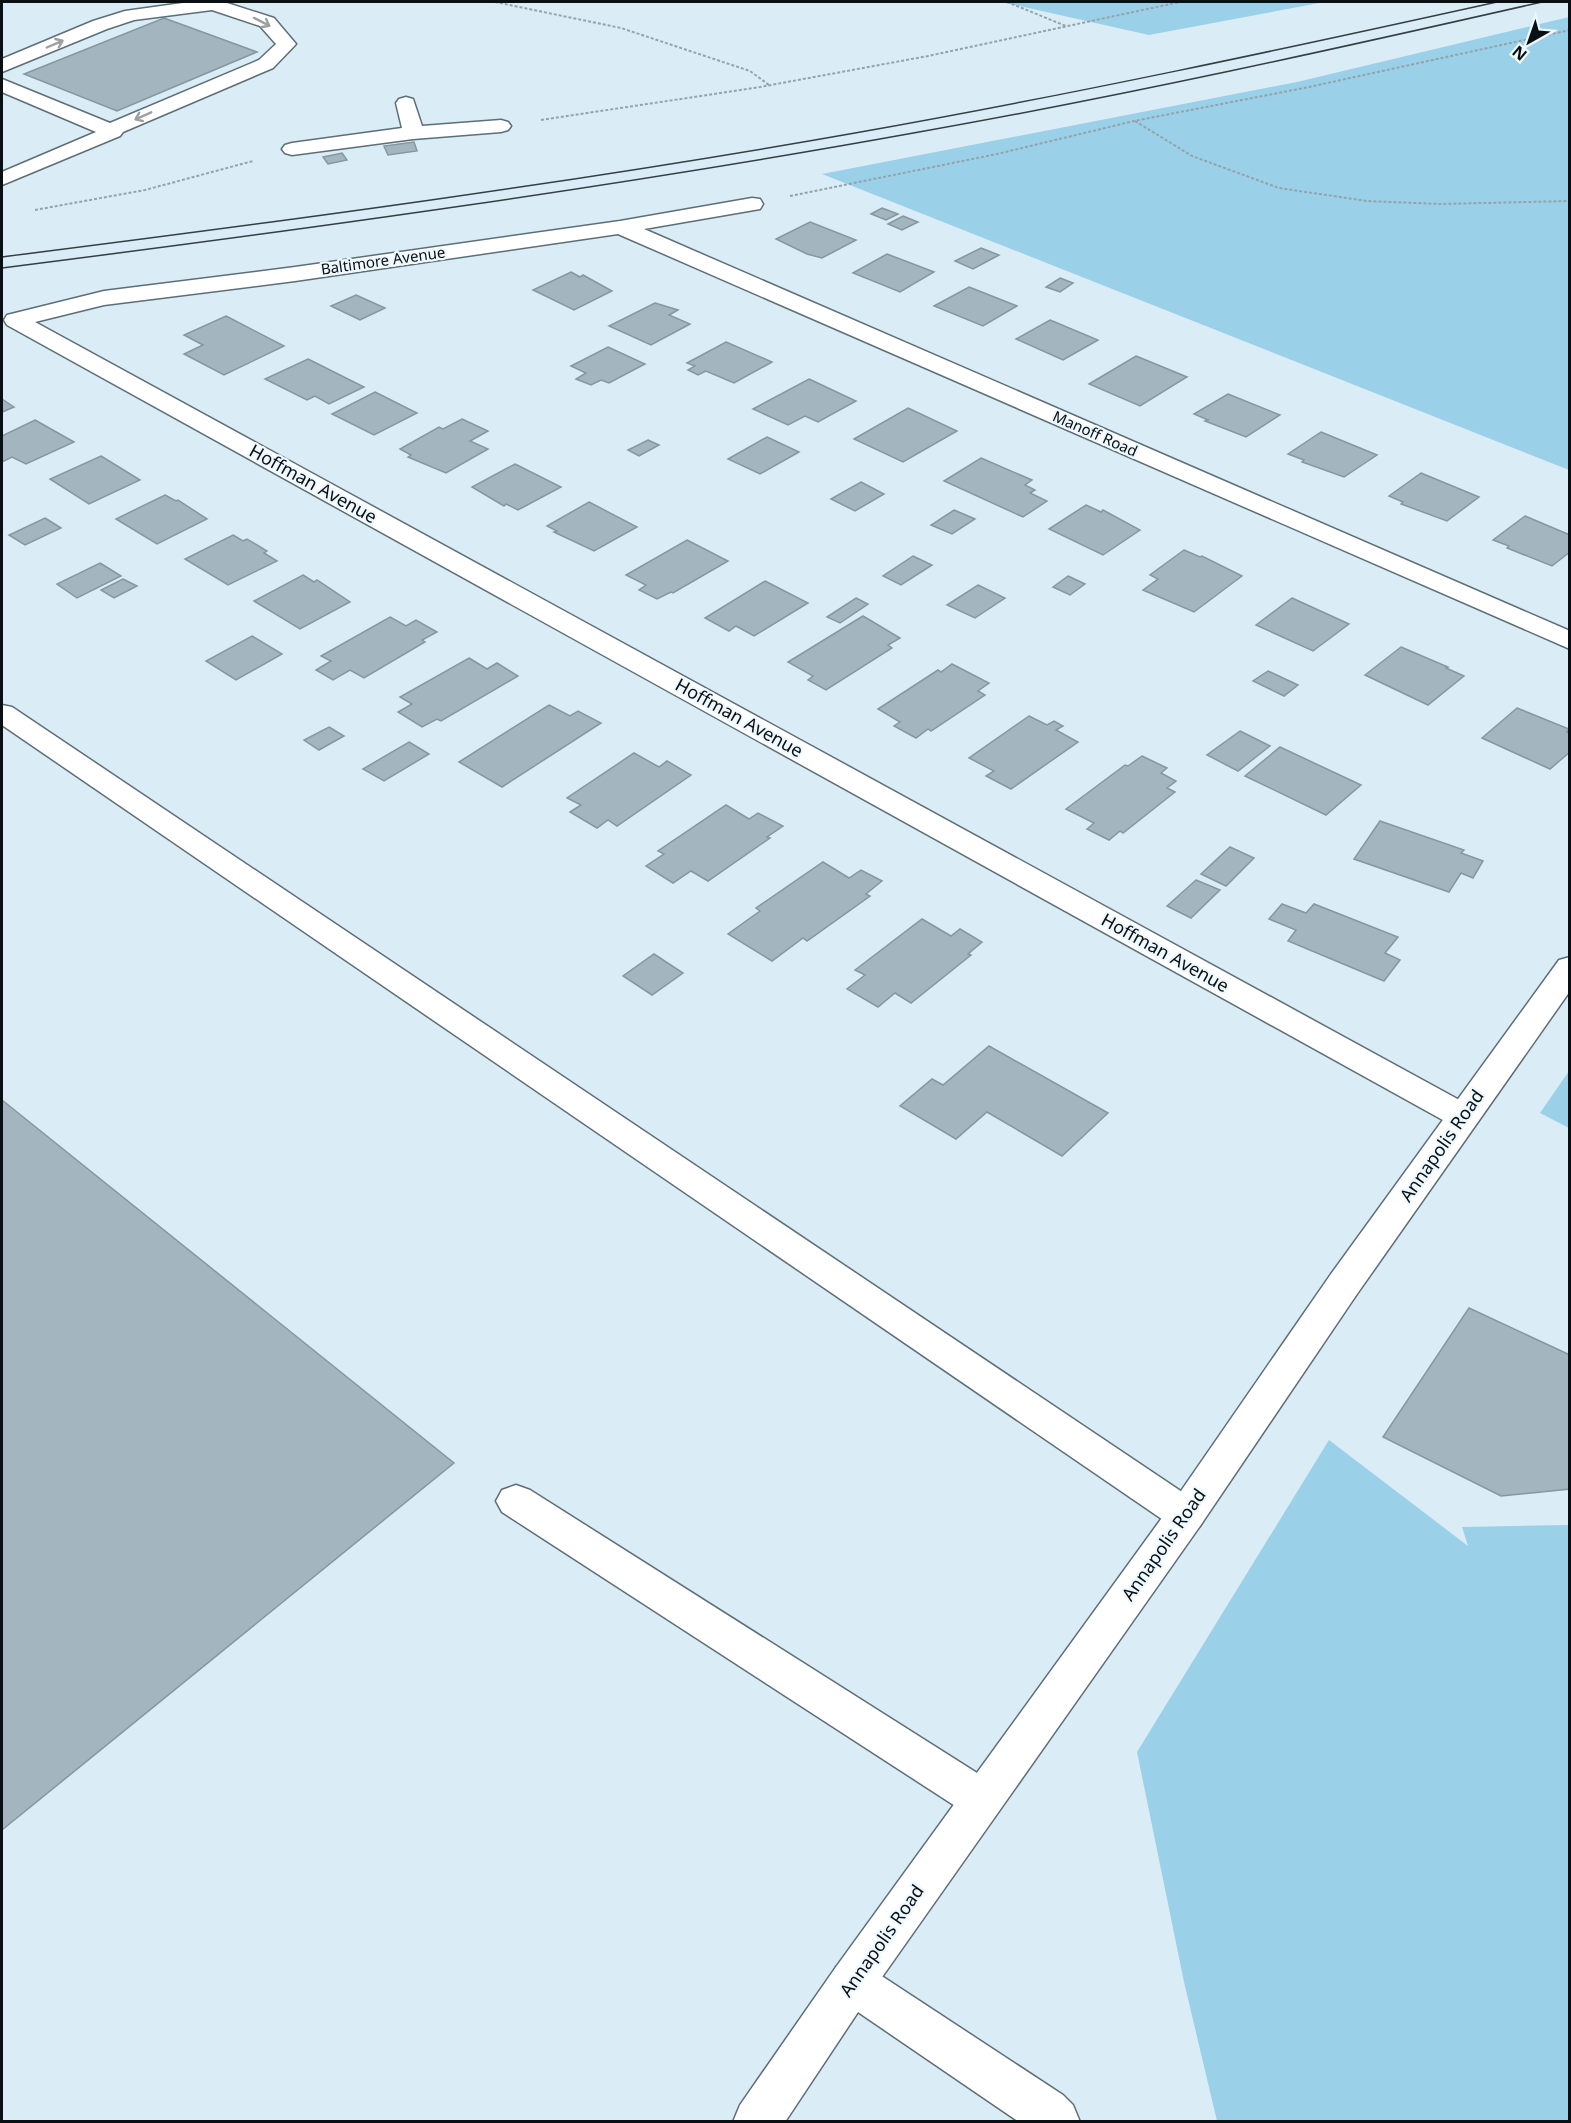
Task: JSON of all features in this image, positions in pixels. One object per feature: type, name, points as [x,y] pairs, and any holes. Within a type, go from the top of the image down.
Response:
[{"type":"street","points":[[2,66],[100,25],[132,15],[213,4],[267,22],[286,44],[266,64],[109,131]]},
{"type":"street","points":[[2,86],[113,132],[2,179]]},
{"type":"street","points":[[406,103],[413,133]]},
{"type":"street","points":[[292,149],[413,133],[501,126]]},
{"type":"street","name":"Baltimore Avenue","points":[[15,320],[104,298],[295,274],[620,227],[752,204]]},
{"type":"street","name":"Manoff Road","points":[[620,227],[1569,641]]},
{"type":"street","name":"Hoffman Avenue","points":[[15,320],[1462,1116]]},
{"type":"street","points":[[2,713],[1186,1515]]},
{"type":"street","name":"Annapolis Road","points":[[757,2121],[852,1982],[1186,1515],[1462,1116],[1569,967]]},
{"type":"street","points":[[516,1501],[981,1799]]},
{"type":"street","points":[[852,1982],[1046,2112],[1056,2121]]},
{"type":"path","points":[[495,2],[621,28],[750,71],[770,85]]},
{"type":"path","points":[[1007,2],[1066,26]]},
{"type":"path","points":[[501,126],[770,85],[928,56],[1180,2]]},
{"type":"path","points":[[752,204],[997,154],[1134,121],[1310,87],[1569,30]]},
{"type":"path","points":[[1134,121],[1192,156],[1279,188],[1367,201],[1440,204],[1569,201]]},
{"type":"path","points":[[30,211],[116,198],[176,185],[292,149]]},
{"type":"shaded area","points":[[1001,2],[1325,2],[1149,35]]},
{"type":"shaded area","points":[[1569,17],[1569,470],[822,174],[1297,82]]},
{"type":"shaded area","points":[[1569,1071],[1569,1128],[1540,1113]]},
{"type":"shaded area","points":[[1329,1440],[1468,1546],[1462,1527],[1569,1525],[1569,2121],[1217,2121],[1184,1982],[1137,1752]]},
{"type":"building","points":[[164,18],[257,52],[117,111],[24,74]]},
{"type":"building","points":[[414,142],[417,151],[388,155],[384,146]]},
{"type":"building","points":[[342,153],[347,160],[328,164],[323,157]]},
{"type":"building","points":[[882,208],[898,214],[886,220],[871,214]]},
{"type":"building","points":[[903,216],[918,222],[902,230],[888,224]]},
{"type":"building","points":[[810,222],[856,240],[822,258],[807,254],[776,239]]},
{"type":"building","points":[[981,248],[999,255],[973,269],[955,261]]},
{"type":"building","points":[[887,254],[934,272],[900,292],[853,273]]},
{"type":"building","points":[[571,272],[580,277],[583,275],[612,291],[574,310],[533,290]]},
{"type":"building","points":[[1060,278],[1073,283],[1060,292],[1046,287]]},
{"type":"building","points":[[969,287],[1017,306],[983,326],[934,306]]},
{"type":"building","points":[[356,295],[385,308],[360,320],[331,306]]},
{"type":"building","points":[[655,303],[678,310],[669,315],[690,324],[651,345],[609,326]]},
{"type":"building","points":[[226,316],[284,346],[224,375],[184,354],[203,345],[184,335]]},
{"type":"building","points":[[1050,320],[1098,340],[1063,360],[1016,339]]},
{"type":"building","points":[[726,342],[772,362],[734,383],[706,371],[698,375],[688,370],[695,366],[687,363]]},
{"type":"building","points":[[608,347],[645,364],[609,383],[601,380],[591,385],[576,379],[586,373],[571,366]]},
{"type":"building","points":[[1136,356],[1187,377],[1140,406],[1089,384]]},
{"type":"building","points":[[308,359],[364,387],[329,404],[315,396],[307,400],[265,379]]},
{"type":"building","points":[[809,379],[856,401],[818,422],[805,416],[788,425],[753,409]]},
{"type":"building","points":[[375,392],[417,413],[374,435],[332,414]]},
{"type":"building","points":[[1228,394],[1280,415],[1246,437],[1205,421],[1208,420],[1194,414]]},
{"type":"building","points":[[2,399],[14,407],[2,412]]},
{"type":"building","points":[[908,408],[957,431],[903,462],[854,439]]},
{"type":"building","points":[[462,419],[488,431],[470,441],[488,449],[446,473],[408,457],[411,455],[400,449],[439,427],[443,429]]},
{"type":"building","points":[[35,420],[74,442],[26,464],[12,457],[2,462],[2,436]]},
{"type":"building","points":[[1321,432],[1377,455],[1344,477],[1302,462],[1304,460],[1288,454]]},
{"type":"building","points":[[767,437],[799,452],[760,474],[728,459]]},
{"type":"building","points":[[648,440],[659,445],[639,456],[628,450]]},
{"type":"building","points":[[101,456],[140,480],[89,504],[50,479]]},
{"type":"building","points":[[981,458],[1032,480],[1025,485],[1035,490],[1030,493],[1047,501],[1023,517],[944,481]]},
{"type":"building","points":[[515,464],[561,487],[518,510],[506,504],[504,506],[472,487]]},
{"type":"building","points":[[1421,473],[1479,497],[1447,521],[1401,504],[1403,502],[1389,496]]},
{"type":"building","points":[[861,482],[884,494],[855,511],[831,499]]},
{"type":"building","points":[[165,495],[178,500],[207,519],[157,544],[116,519]]},
{"type":"building","points":[[589,502],[637,527],[594,551],[554,532],[557,531],[547,526]]},
{"type":"building","points":[[1086,505],[1101,512],[1103,510],[1140,530],[1103,555],[1049,529]]},
{"type":"building","points":[[954,510],[975,519],[952,534],[931,525]]},
{"type":"building","points":[[1525,516],[1570,535],[1570,552],[1552,566],[1493,540]]},
{"type":"building","points":[[45,518],[61,528],[25,545],[9,535]]},
{"type":"building","points":[[233,535],[243,541],[247,539],[267,551],[264,553],[277,561],[228,585],[185,559]]},
{"type":"building","points":[[687,540],[728,561],[673,593],[657,599],[639,590],[646,585],[626,575]]},
{"type":"building","points":[[1184,550],[1202,556],[1242,576],[1194,612],[1143,590],[1158,579],[1150,575]]},
{"type":"building","points":[[913,556],[932,565],[901,585],[883,576]]},
{"type":"building","points":[[100,563],[121,576],[77,598],[57,584]]},
{"type":"building","points":[[303,575],[314,582],[317,580],[350,602],[300,629],[254,601]]},
{"type":"building","points":[[1068,576],[1085,584],[1070,595],[1053,587]]},
{"type":"building","points":[[123,579],[137,586],[114,598],[101,590]]},
{"type":"building","points":[[765,581],[808,603],[754,636],[736,626],[729,631],[705,618]]},
{"type":"building","points":[[978,585],[1005,598],[975,618],[947,605]]},
{"type":"building","points":[[856,598],[868,604],[840,623],[827,617]]},
{"type":"building","points":[[1292,598],[1349,624],[1313,651],[1256,625]]},
{"type":"building","points":[[863,616],[900,638],[888,645],[892,648],[826,690],[808,680],[813,676],[788,662]]},
{"type":"building","points":[[390,617],[406,626],[416,620],[437,632],[422,640],[425,642],[364,678],[350,670],[333,680],[316,670],[331,661],[321,656]]},
{"type":"building","points":[[252,636],[282,654],[236,680],[206,661]]},
{"type":"building","points":[[1401,647],[1464,676],[1428,705],[1365,675]]},
{"type":"building","points":[[469,658],[487,669],[497,663],[518,676],[441,721],[437,719],[422,727],[398,712],[412,704],[400,697]]},
{"type":"building","points":[[952,664],[989,683],[978,691],[985,695],[931,731],[928,729],[916,738],[894,726],[900,722],[878,709],[938,670],[941,672]]},
{"type":"building","points":[[1268,671],[1298,685],[1284,696],[1253,681]]},
{"type":"building","points":[[549,705],[570,716],[578,711],[601,723],[502,787],[459,762]]},
{"type":"building","points":[[1517,708],[1569,729],[1567,732],[1570,733],[1570,752],[1550,769],[1482,738]]},
{"type":"building","points":[[1029,716],[1047,725],[1054,721],[1063,726],[1056,730],[1078,742],[1011,789],[986,776],[994,771],[969,758]]},
{"type":"building","points":[[329,727],[344,736],[319,750],[304,740]]},
{"type":"building","points":[[1240,731],[1270,746],[1238,771],[1207,755]]},
{"type":"building","points":[[409,742],[429,754],[384,781],[363,769]]},
{"type":"building","points":[[1280,747],[1361,785],[1326,815],[1245,776]]},
{"type":"building","points":[[634,753],[659,767],[667,761],[691,775],[617,826],[608,820],[597,828],[570,812],[581,805],[567,798]]},
{"type":"building","points":[[1142,756],[1167,768],[1161,773],[1176,781],[1167,788],[1175,792],[1123,833],[1120,831],[1109,840],[1087,829],[1094,823],[1066,809],[1125,765],[1128,766]]},
{"type":"building","points":[[726,805],[749,819],[758,813],[783,826],[767,837],[770,838],[708,881],[691,871],[673,883],[646,866],[664,854],[658,851]]},
{"type":"building","points":[[1380,821],[1464,850],[1461,853],[1483,861],[1473,878],[1461,873],[1449,892],[1354,859]]},
{"type":"building","points":[[1230,847],[1254,858],[1226,886],[1201,874]]},
{"type":"building","points":[[823,862],[849,878],[861,870],[882,881],[866,894],[870,896],[807,941],[803,938],[772,961],[728,934],[760,911],[756,908]]},
{"type":"building","points":[[1196,880],[1220,890],[1191,918],[1167,906]]},
{"type":"building","points":[[1282,904],[1306,913],[1314,904],[1398,937],[1385,953],[1400,960],[1384,981],[1288,941],[1296,930],[1269,919]]},
{"type":"building","points":[[922,919],[951,936],[960,929],[982,942],[968,954],[971,955],[911,1003],[895,993],[878,1007],[847,989],[865,975],[855,970]]},
{"type":"building","points":[[654,954],[683,973],[652,995],[623,976]]},
{"type":"building","points":[[989,1046],[1108,1113],[1062,1156],[987,1112],[956,1139],[900,1106],[932,1079],[943,1085]]},
{"type":"building","points":[[2,1100],[454,1463],[2,1830]]},
{"type":"building","points":[[1469,1308],[1570,1355],[1570,1489],[1501,1496],[1383,1437]]},
{"type":"tram line","points":[[2,257],[429,200],[749,151],[1096,87],[1497,2]]},
{"type":"tram line","points":[[2,268],[462,206],[805,152],[997,118],[1153,87],[1542,2]]}]
